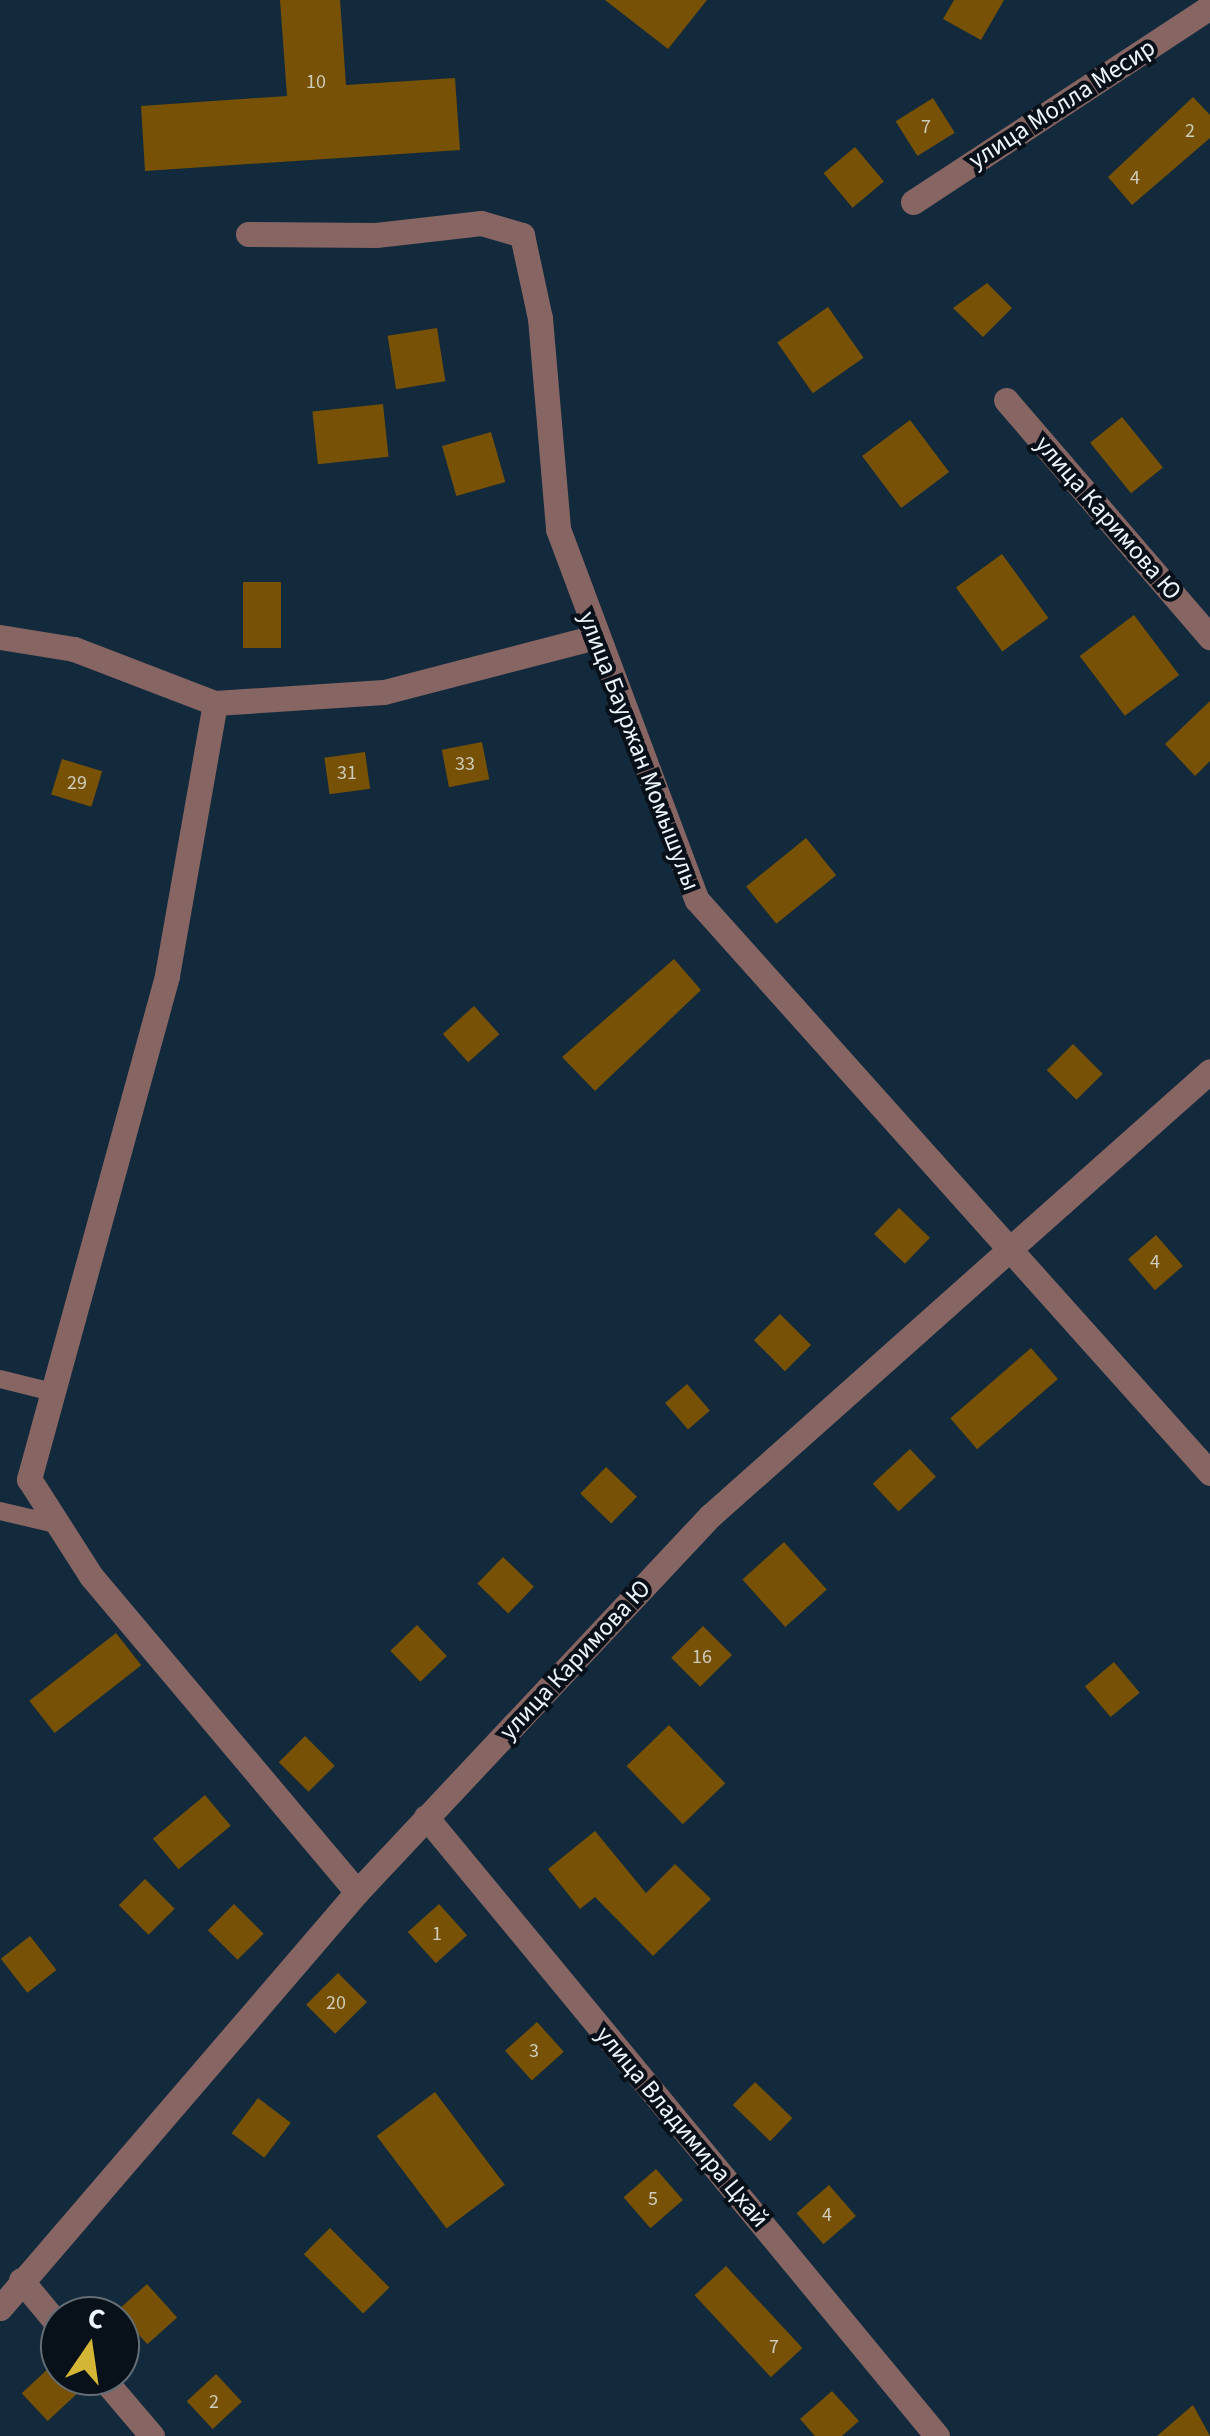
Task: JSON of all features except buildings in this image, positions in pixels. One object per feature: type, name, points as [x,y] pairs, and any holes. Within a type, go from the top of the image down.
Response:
[{"type":"street","name":"улица Молла Месир","points":[[914,202],[1210,7]]},
{"type":"street","name":"улица Бауржан Момышулы","points":[[248,234],[376,235],[481,223],[522,235],[540,318],[558,529],[592,638],[698,900],[1013,1244],[1210,1473]]},
{"type":"street","name":"улица Каримова Ю","points":[[1006,400],[1210,637]]},
{"type":"street","points":[[0,637],[74,649],[215,703],[384,692],[592,638]]},
{"type":"street","points":[[215,703],[167,976],[49,1391],[29,1479],[55,1524],[357,1892]]},
{"type":"street","name":"улица Каримова Ю","points":[[0,2308],[357,1892],[710,1516],[1210,1071]]},
{"type":"street","name":"улица Владимира Цхай","points":[[426,1818],[937,2436]]},
{"type":"street","points":[[22,2280],[40,2302]]},
{"type":"street","points":[[118,2396],[152,2436]]},
{"type":"lane","points":[[0,1379],[49,1391]]},
{"type":"lane","points":[[0,1511],[55,1524]]}]
